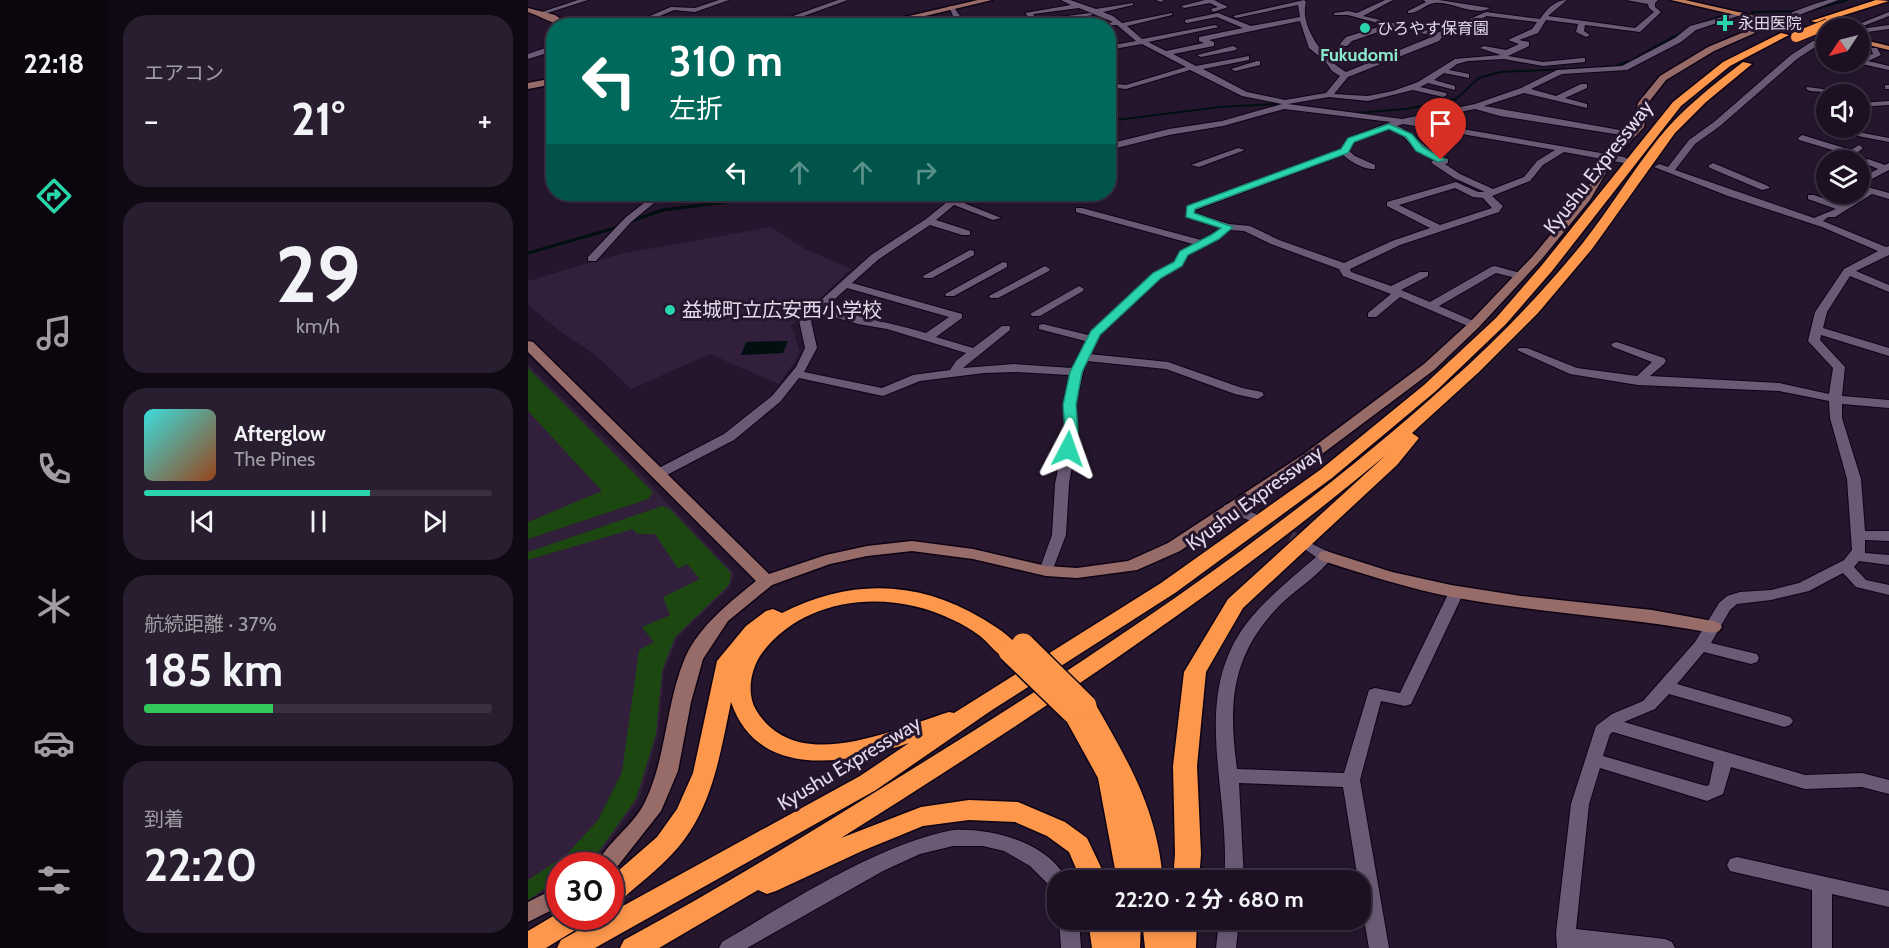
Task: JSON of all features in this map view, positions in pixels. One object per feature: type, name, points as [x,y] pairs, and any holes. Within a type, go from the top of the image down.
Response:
[{"type":"highway","name":"Kyushu Expressway","points":[[571,948],[868,783],[984,704],[1168,588],[1266,519],[1383,429],[1501,321],[1547,268],[1677,104],[1692,89],[1737,57],[1785,32],[1885,0]]},
{"type":"highway","name":"Kyushu Expressway","points":[[1856,18],[1889,5]]},
{"type":"highway","name":"Kyushu Expressway","points":[[634,948],[701,912],[1008,722],[1189,602],[1347,481],[1455,387],[1517,327],[1565,273],[1672,131],[1730,77],[1785,32],[1816,30]]},
{"type":"highway","points":[[1187,870],[1185,766],[1195,672],[1236,603],[1391,461],[1455,387]]},
{"type":"highway","points":[[624,870],[666,844],[687,814],[705,773],[728,661],[753,631],[798,601],[836,586],[872,580],[902,583],[935,592],[974,610],[1017,648],[1078,709],[1123,773],[1143,829],[1149,870]]},
{"type":"highway","points":[[984,704],[948,720],[872,747],[843,753],[796,752],[772,741],[757,729],[741,705],[739,687],[741,671],[747,658],[777,626],[804,609],[819,603],[858,594],[897,594],[930,602],[972,622],[1017,648]]},
{"type":"highway","points":[[1078,709],[1110,778],[1128,870]]},
{"type":"highway","points":[[701,912],[853,844],[921,817],[969,810],[1018,812],[1056,829],[1078,845],[1089,870]]},
{"type":"highway","points":[[528,945],[553,930]]},
{"type":"highway","points":[[1103,930],[1106,948]]},
{"type":"highway","points":[[1126,948],[1127,930]]},
{"type":"highway","points":[[1156,930],[1159,948]]},
{"type":"highway","points":[[1182,948],[1183,930]]},
{"type":"main road","points":[[1675,0],[1741,14],[1785,32],[1816,30]]},
{"type":"street","points":[[542,13],[585,0]]},
{"type":"street","points":[[668,0],[682,3],[692,0]]},
{"type":"street","points":[[649,18],[673,8],[695,10],[726,0]]},
{"type":"street","points":[[792,18],[845,0]]},
{"type":"street","points":[[904,18],[988,0]]},
{"type":"street","points":[[1066,0],[1094,13],[1114,18]]},
{"type":"street","points":[[1032,18],[1028,14],[1098,0]]},
{"type":"street","points":[[1184,6],[1209,0],[1225,8],[1193,14]]},
{"type":"street","points":[[1358,16],[1390,0]]},
{"type":"street","points":[[1410,12],[1431,0],[1478,8],[1487,7],[1542,24],[1582,22],[1637,30],[1658,12],[1652,8],[1653,1],[1629,0]]},
{"type":"street","points":[[1116,145],[1169,132],[1231,121],[1285,104],[1329,95],[1347,99],[1387,95],[1426,81],[1461,59],[1477,61],[1505,55],[1526,44],[1512,40],[1531,34],[1564,0]]},
{"type":"street","points":[[624,856],[651,811],[669,771],[682,702],[694,658],[722,617],[766,581],[826,560],[867,550],[912,546],[973,554],[1046,571],[1077,573],[1131,566],[1174,547],[1230,508],[1277,480],[1420,374],[1474,325],[1520,276],[1617,159],[1639,127],[1643,103],[1663,78],[1711,49],[1785,32],[1808,8],[1835,0]]},
{"type":"street","points":[[1116,47],[1302,1],[1303,18],[1312,46],[1328,58],[1335,69],[1345,75]]},
{"type":"street","points":[[1061,18],[1131,4]]},
{"type":"street","points":[[951,7],[957,16],[955,18]]},
{"type":"street","points":[[1478,8],[1487,7]]},
{"type":"street","points":[[1329,95],[1345,75],[1436,39],[1438,35],[1464,25],[1487,7]]},
{"type":"street","points":[[528,10],[552,18]]},
{"type":"street","points":[[1336,14],[1348,13],[1389,25],[1438,35]]},
{"type":"street","points":[[1116,22],[1170,14]]},
{"type":"street","points":[[1389,126],[1409,136],[1420,149],[1443,160],[1437,164],[1489,194],[1498,206],[1496,210],[1396,243],[1345,267],[1275,242],[1246,228],[1228,227],[1189,215],[1190,208],[1344,151],[1351,140],[1389,126],[1477,106],[1524,90],[1560,72],[1624,68],[1678,40],[1693,28],[1741,14]]},
{"type":"street","points":[[1870,21],[1889,14]]},
{"type":"street","points":[[1187,21],[1218,15],[1236,19],[1250,28]]},
{"type":"street","points":[[1344,44],[1349,39],[1389,25],[1394,21],[1389,18],[1395,15]]},
{"type":"street","points":[[1163,54],[1211,44],[1202,39],[1303,18]]},
{"type":"street","points":[[1116,19],[1121,21],[1141,42],[1245,94],[1285,104],[1506,138],[1617,159]]},
{"type":"street","points":[[1444,20],[1464,25]]},
{"type":"street","points":[[1582,22],[1580,32],[1586,35]]},
{"type":"street","points":[[1870,29],[1889,27]]},
{"type":"street","points":[[1875,28],[1889,33]]},
{"type":"street","points":[[1670,170],[1692,142],[1717,124],[1794,57],[1816,44]]},
{"type":"street","points":[[1176,60],[1233,48]]},
{"type":"street","points":[[1484,48],[1543,64],[1578,58],[1594,64]]},
{"type":"street","points":[[1881,48],[1877,55],[1860,61],[1889,68]]},
{"type":"street","points":[[528,57],[546,51]]},
{"type":"street","points":[[1116,86],[1126,87],[1192,69],[1246,58]]},
{"type":"street","points":[[1207,76],[1257,63]]},
{"type":"street","points":[[1444,71],[1466,76]]},
{"type":"street","points":[[1426,81],[1452,88]]},
{"type":"street","points":[[528,86],[546,83]]},
{"type":"street","points":[[1557,99],[1584,86]]},
{"type":"street","points":[[1410,87],[1443,95]]},
{"type":"street","points":[[1810,89],[1816,90]]},
{"type":"street","points":[[1524,90],[1584,106]]},
{"type":"street","points":[[1387,95],[1402,100]]},
{"type":"street","points":[[1877,98],[1888,103]]},
{"type":"street","points":[[1870,104],[1888,103]]},
{"type":"street","points":[[1477,106],[1632,135]]},
{"type":"street","points":[[1524,125],[1533,118]]},
{"type":"street","points":[[1506,138],[1515,132]]},
{"type":"street","points":[[1816,133],[1802,138],[1853,153],[1859,148]]},
{"type":"street","points":[[1870,136],[1887,140]]},
{"type":"street","points":[[1437,228],[1390,204],[1456,185],[1476,195],[1489,194],[1527,179],[1540,163],[1562,149]]},
{"type":"street","points":[[1196,165],[1241,150]]},
{"type":"street","points":[[1344,151],[1360,166],[1372,167]]},
{"type":"street","points":[[1420,161],[1431,155]]},
{"type":"street","points":[[1870,163],[1887,167]]},
{"type":"street","points":[[1713,166],[1765,188]]},
{"type":"street","points":[[1659,167],[1731,194],[1815,221],[1887,250]]},
{"type":"street","points":[[1870,177],[1887,167]]},
{"type":"street","points":[[1815,221],[1872,191],[1889,196]]},
{"type":"street","points":[[1811,197],[1843,208]]},
{"type":"street","points":[[592,259],[628,220],[651,201]]},
{"type":"street","points":[[658,474],[729,437],[776,399],[797,374],[811,348],[805,320],[874,257],[929,221],[951,201],[996,218]]},
{"type":"street","points":[[1080,210],[1203,244]]},
{"type":"street","points":[[929,221],[966,233]]},
{"type":"street","points":[[1046,571],[1059,535],[1062,484],[1071,431],[1069,405],[1076,372],[1091,339],[1157,276],[1178,264],[1184,253],[1203,244],[1228,227]]},
{"type":"street","points":[[1665,948],[1566,942],[1580,804],[1602,731],[1608,724],[1649,705],[1701,646],[1724,607],[1732,600],[1790,591],[1824,577],[1850,561],[1859,551],[1854,479],[1836,418],[1835,399],[1839,367],[1814,340],[1821,312],[1848,271],[1887,250]]},
{"type":"street","points":[[928,276],[970,254]]},
{"type":"street","points":[[950,294],[1003,265]]},
{"type":"street","points":[[1345,267],[1344,271],[1347,274],[1396,291],[1474,325]]},
{"type":"street","points":[[994,296],[1045,269]]},
{"type":"street","points":[[1431,306],[1496,269],[1520,276]]},
{"type":"street","points":[[1848,271],[1889,289]]},
{"type":"street","points":[[1372,315],[1396,291],[1424,274]]},
{"type":"street","points":[[843,284],[958,316],[927,338]]},
{"type":"street","points":[[1036,314],[1078,289]]},
{"type":"street","points":[[817,308],[858,321],[889,326],[975,352]]},
{"type":"street","points":[[1043,327],[1091,339]]},
{"type":"street","points":[[954,373],[960,364],[1006,328]]},
{"type":"street","points":[[1816,330],[1889,352]]},
{"type":"street","points":[[528,345],[766,581]]},
{"type":"street","points":[[1617,345],[1660,361],[1638,381]]},
{"type":"street","points":[[1523,350],[1574,371],[1638,381],[1779,387],[1835,399],[1889,404]]},
{"type":"street","points":[[1082,357],[1171,362],[1239,391],[1258,395]]},
{"type":"street","points":[[797,374],[883,392],[917,378],[954,373],[1014,368],[1076,372]]},
{"type":"street","points":[[1230,508],[1251,517]]},
{"type":"street","points":[[1857,535],[1889,536]]},
{"type":"street","points":[[1310,548],[1326,556],[1389,577],[1456,592],[1521,602],[1652,616],[1713,627]]},
{"type":"street","points":[[1235,870],[1224,748],[1223,708],[1227,678],[1236,653],[1258,621],[1278,599],[1326,556]]},
{"type":"street","points":[[1850,561],[1889,560]]},
{"type":"street","points":[[1850,561],[1861,584],[1889,590]]},
{"type":"street","points":[[1379,948],[1351,780],[1375,694],[1405,700],[1456,592]]},
{"type":"street","points":[[1701,646],[1751,658]]},
{"type":"street","points":[[1666,687],[1784,722]]},
{"type":"street","points":[[1608,724],[1804,782],[1862,780],[1889,787]]},
{"type":"street","points":[[1594,760],[1707,794],[1717,789],[1724,758]]},
{"type":"street","points":[[1228,776],[1351,780]]},
{"type":"street","points":[[729,948],[878,864],[915,848],[954,838],[994,839],[1029,855],[1049,870]]},
{"type":"street","points":[[1737,865],[1889,899]]},
{"type":"street","points":[[1822,884],[1822,948]]},
{"type":"street","points":[[528,913],[546,903]]},
{"type":"street","points":[[1070,930],[1071,948]]},
{"type":"street","points":[[1226,948],[1228,930]]},
{"type":"shaded area","name":"益城町立広安西小学校","points":[[771,227],[805,249],[851,269],[790,327],[794,331],[800,354],[779,384],[710,354],[631,389],[597,356],[560,331],[528,305],[528,281],[620,254]]},
{"type":"shaded area","points":[[788,341],[783,353],[741,355],[746,342]]},
{"type":"shaded area","points":[[528,364],[633,466],[734,573],[730,587],[678,637],[664,671],[658,735],[639,800],[601,852],[546,852],[546,890],[528,902]]},
{"type":"green space","points":[[528,368],[653,492],[648,499],[528,539],[528,522],[602,491],[528,411]]},
{"type":"green space","points":[[662,506],[670,509],[731,573],[729,585],[675,637],[662,671],[656,734],[636,799],[598,852],[569,852],[598,820],[622,772],[639,650],[654,642],[642,627],[670,615],[663,597],[700,579],[687,564],[678,569],[655,534],[637,534],[633,529],[528,560],[528,552]]},
{"type":"green space","points":[[546,868],[546,888],[528,900],[528,880]]},
{"type":"waterway","points":[[1809,11],[1847,0]]},
{"type":"waterway","points":[[1752,12],[1797,11]]},
{"type":"waterway","points":[[1635,58],[1689,28],[1724,15]]},
{"type":"waterway","points":[[1601,67],[1615,66],[1629,61]]},
{"type":"waterway","points":[[1294,105],[1356,113],[1406,109],[1456,99],[1479,78],[1500,72],[1590,68]]},
{"type":"waterway","points":[[1116,120],[1220,107],[1276,104]]},
{"type":"waterway","points":[[631,221],[663,210],[734,201]]},
{"type":"waterway","points":[[528,253],[615,228]]},
{"type":"tunnel","points":[[1253,518],[1308,547]]},
{"type":"tunnel","points":[[624,906],[640,948]]},
{"type":"place","name":"永田医院","points":[[1725,23]]},
{"type":"place","name":"ひろやす保育園","points":[[1365,28]]},
{"type":"place","name":"益城町立広安西小学校","points":[[670,310]]},
{"type":"district","name":"Fukudomi","points":[[1359,55]]},
{"type":"route","points":[[1068,449],[1071,431],[1069,405],[1076,372],[1095,333],[1157,276],[1178,264],[1184,253],[1215,237],[1228,227],[1189,215],[1190,208],[1344,151],[1351,140],[1389,126],[1404,132],[1420,149],[1441,160]]}]
